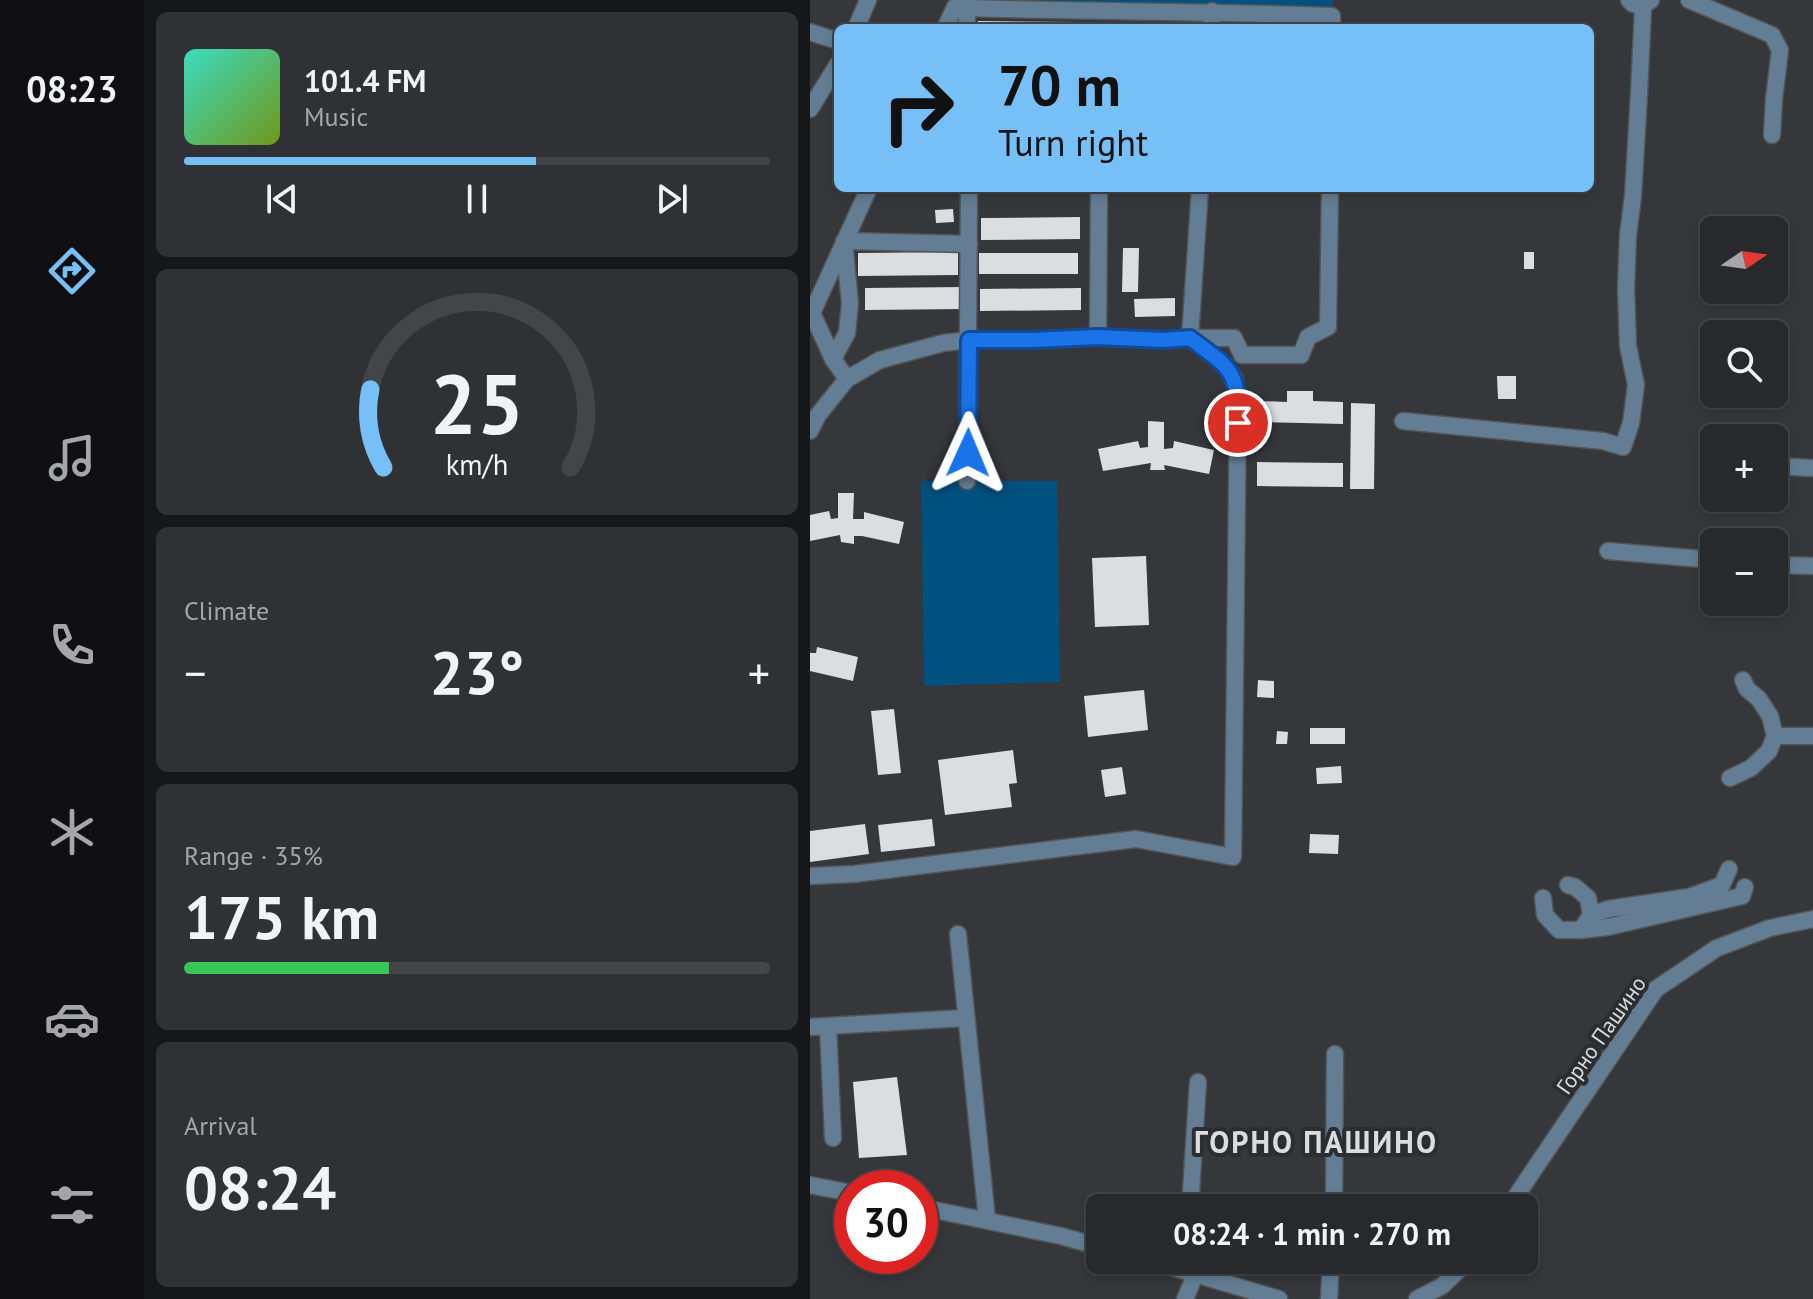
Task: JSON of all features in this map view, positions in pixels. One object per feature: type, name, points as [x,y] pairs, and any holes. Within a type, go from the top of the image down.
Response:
[{"type":"street","points":[[858,24],[868,0]]},
{"type":"street","points":[[1689,0],[1772,35],[1780,50],[1772,135]]},
{"type":"street","points":[[1403,421],[1603,441],[1623,447],[1631,423],[1636,385],[1628,346],[1626,289],[1641,2]]},
{"type":"street","points":[[947,24],[955,7],[1100,20],[1332,16],[1332,24]]},
{"type":"street","points":[[967,8],[967,24]]},
{"type":"street","points":[[810,32],[834,40]]},
{"type":"street","points":[[810,109],[834,70]]},
{"type":"street","points":[[847,379],[833,359],[812,313],[867,192]]},
{"type":"street","points":[[967,481],[969,192]]},
{"type":"street","points":[[1098,337],[1099,192]]},
{"type":"street","points":[[1190,338],[1200,192]]},
{"type":"street","points":[[810,431],[818,415],[847,379],[880,360],[943,343],[1098,337],[1163,340],[1234,338],[1242,355],[1301,355],[1308,337],[1328,327],[1330,192]]},
{"type":"street","points":[[844,241],[969,244]]},
{"type":"street","points":[[833,359],[847,333],[850,303],[844,241]]},
{"type":"street","points":[[810,876],[854,874],[1136,839],[1233,857],[1238,398],[1234,378],[1225,365],[1190,338]]},
{"type":"street","points":[[1788,467],[1813,468]]},
{"type":"street","points":[[1608,551],[1700,559]]},
{"type":"street","points":[[1788,565],[1813,566]]},
{"type":"street","points":[[1730,778],[1751,768],[1769,751],[1775,736],[1770,716],[1743,680]]},
{"type":"street","points":[[1775,736],[1813,736]]},
{"type":"street","points":[[1581,930],[1591,915],[1608,909],[1689,897],[1722,885],[1729,869]]},
{"type":"street","points":[[1568,885],[1588,898],[1591,915]]},
{"type":"street","points":[[1543,898],[1545,915],[1559,930],[1581,930],[1608,927],[1742,896],[1745,887]]},
{"type":"street","name":"Горно Пашино","points":[[1517,1194],[1656,989],[1717,948],[1770,928],[1813,919]]},
{"type":"street","points":[[958,934],[987,1220]]},
{"type":"street","points":[[810,1027],[965,1018]]},
{"type":"street","points":[[828,1026],[833,1138]]},
{"type":"street","points":[[1335,1054],[1335,1194]]},
{"type":"street","points":[[1191,1194],[1198,1082]]},
{"type":"street","points":[[810,1185],[834,1190]]},
{"type":"street","points":[[938,1210],[1086,1244]]},
{"type":"street","points":[[1185,1299],[1186,1274]]},
{"type":"street","points":[[1206,1274],[1279,1299]]},
{"type":"street","points":[[1329,1299],[1330,1274]]},
{"type":"street","points":[[1417,1299],[1442,1286],[1454,1274]]},
{"type":"shaded area","points":[[1047,0],[1332,0],[1335,14],[1051,8]]},
{"type":"shaded area","points":[[921,481],[1057,481],[1060,682],[924,686]]},
{"type":"building","points":[[978,21],[1079,22],[1079,24],[978,24]]},
{"type":"building","points":[[953,209],[954,222],[936,223],[935,210]]},
{"type":"building","points":[[1080,217],[1080,239],[981,240],[981,218]]},
{"type":"building","points":[[1123,248],[1139,248],[1138,292],[1122,292]]},
{"type":"building","points":[[958,252],[958,275],[858,276],[858,253]]},
{"type":"building","points":[[1524,252],[1534,252],[1534,269],[1524,269]]},
{"type":"building","points":[[979,253],[1078,253],[1078,274],[979,274]]},
{"type":"building","points":[[964,287],[964,309],[865,310],[865,288]]},
{"type":"building","points":[[1081,288],[1081,310],[980,311],[980,289]]},
{"type":"building","points":[[1175,298],[1175,316],[1135,317],[1134,299]]},
{"type":"building","points":[[1497,376],[1516,376],[1516,399],[1498,399]]},
{"type":"building","points":[[1287,391],[1313,391],[1313,401],[1343,402],[1343,424],[1260,422],[1260,401],[1287,402]]},
{"type":"building","points":[[1351,403],[1375,404],[1374,489],[1350,489]]},
{"type":"building","points":[[1148,421],[1164,422],[1164,449],[1173,448],[1174,441],[1214,450],[1209,474],[1164,465],[1165,470],[1150,470],[1151,463],[1103,471],[1098,449],[1138,441],[1140,448],[1148,447]]},
{"type":"building","points":[[1257,462],[1343,463],[1343,487],[1257,486]]},
{"type":"building","points":[[838,493],[854,493],[853,519],[864,519],[864,512],[904,522],[899,544],[854,536],[854,544],[841,542],[840,535],[810,541],[810,515],[829,511],[831,519],[838,518]]},
{"type":"building","points":[[1146,556],[1149,625],[1095,627],[1092,558]]},
{"type":"building","points":[[817,647],[858,657],[853,681],[810,671],[810,653],[816,653]]},
{"type":"building","points":[[1258,680],[1274,681],[1274,698],[1257,697]]},
{"type":"building","points":[[1144,690],[1148,730],[1088,737],[1084,696]]},
{"type":"building","points":[[894,709],[901,773],[878,775],[871,711]]},
{"type":"building","points":[[1310,728],[1345,728],[1345,744],[1310,744]]},
{"type":"building","points":[[1277,731],[1288,732],[1287,744],[1276,744]]},
{"type":"building","points":[[1013,750],[1017,783],[1009,784],[1012,807],[945,815],[938,760]]},
{"type":"building","points":[[1341,766],[1342,783],[1317,784],[1316,768]]},
{"type":"building","points":[[1122,767],[1126,794],[1105,797],[1101,770]]},
{"type":"building","points":[[932,819],[935,846],[881,852],[878,825]]},
{"type":"building","points":[[865,824],[869,854],[810,862],[810,831]]},
{"type":"building","points":[[1310,834],[1339,835],[1338,854],[1309,853]]},
{"type":"building","points":[[897,1077],[907,1155],[859,1158],[853,1082]]},
{"type":"district","name":"ГОРНО ПАШИНО","points":[[1316,1141]]},
{"type":"route","points":[[968,453],[969,340],[1190,338],[1225,365],[1234,378],[1238,423]]}]
